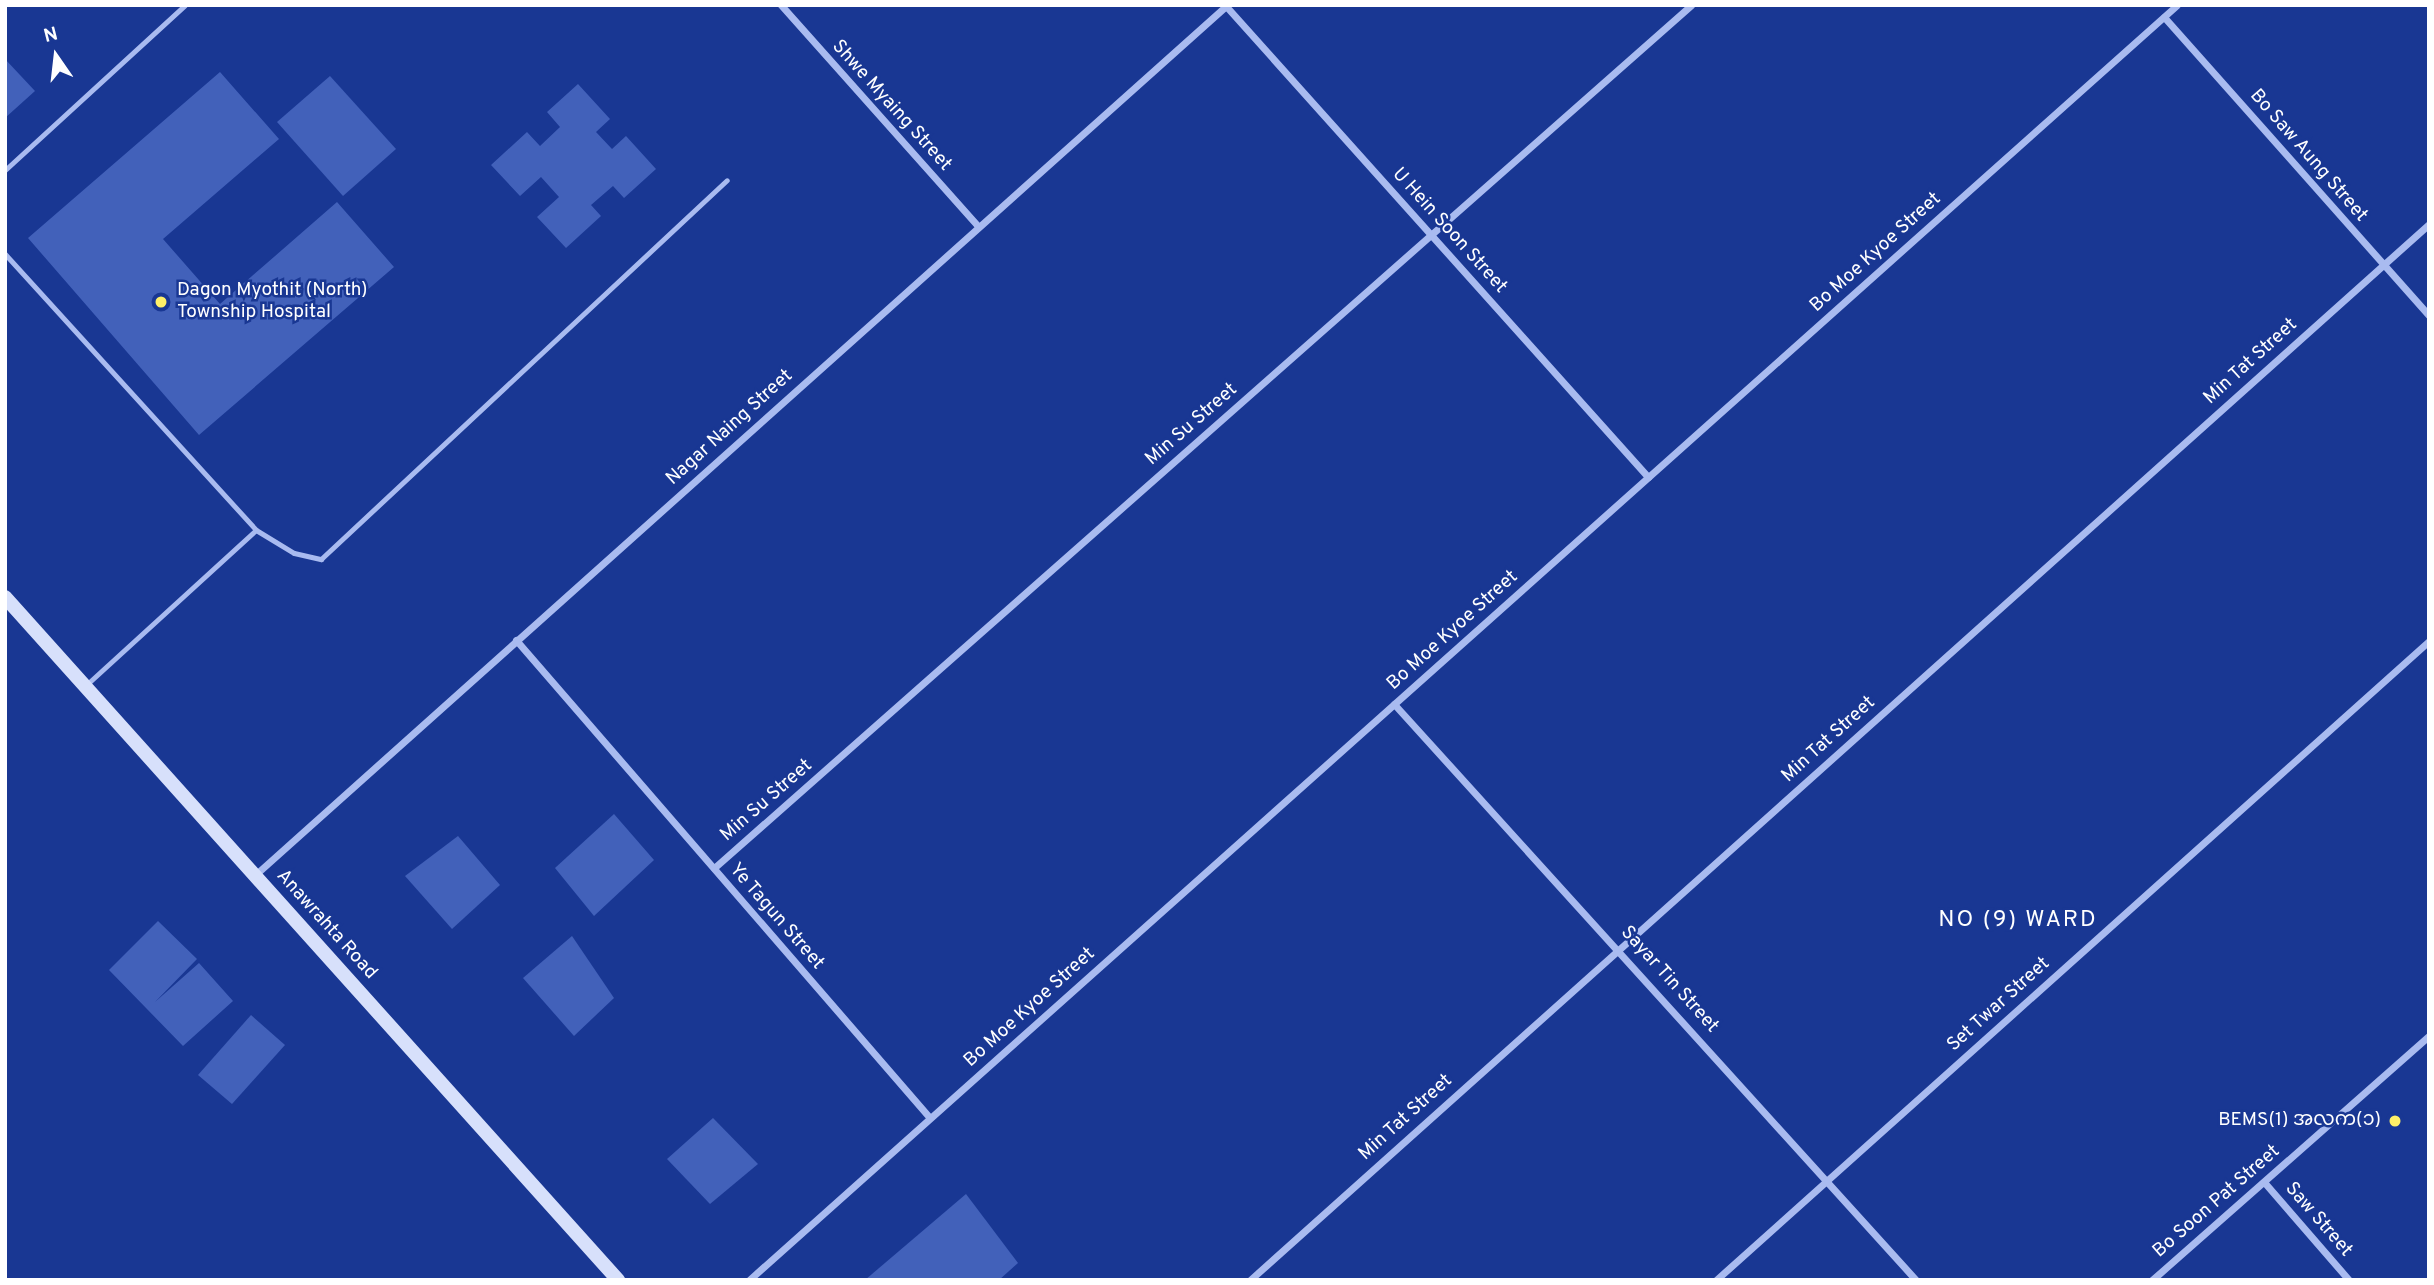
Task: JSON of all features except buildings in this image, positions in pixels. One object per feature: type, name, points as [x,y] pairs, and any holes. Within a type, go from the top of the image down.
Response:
[{"type":"main road","name":"Anawrahta Road","points":[[5,597],[618,1280]]},
{"type":"street","name":"Shwe Myaing Street","points":[[781,5],[979,227]]},
{"type":"street","name":"Nagar Naing Street","points":[[255,875],[1226,5]]},
{"type":"street","name":"U Hein Soon Street","points":[[1226,5],[1648,477]]},
{"type":"street","name":"Min Su Street","points":[[714,869],[1691,5]]},
{"type":"street","name":"Bo Moe Kyoe Street","points":[[749,1280],[2177,5]]},
{"type":"street","name":"Bo Saw Aung Street","points":[[2164,17],[2429,316]]},
{"type":"street","name":"Min Tat Street","points":[[1250,1280],[2429,224]]},
{"type":"street","name":"Ye Tagun Street","points":[[516,640],[930,1118]]},
{"type":"street","name":"Set Twar Street","points":[[1716,1280],[2429,641]]},
{"type":"street","name":"Sayar Tin Street","points":[[1394,704],[1620,948],[1916,1280]]},
{"type":"street","name":"Bo Soon Pat Street","points":[[2152,1280],[2429,1036]]},
{"type":"street","name":"Saw Street","points":[[2264,1182],[2349,1280]]},
{"type":"lane","points":[[5,170],[185,5]]},
{"type":"lane","points":[[5,254],[256,530],[294,554],[321,559],[727,180]]},
{"type":"lane","points":[[85,686],[256,530]]},
{"type":"place","name":"Dagon Myothit (North) Township Hospital","points":[[161,302]]},
{"type":"place","name":"BEMS(1) အလက(၁)","points":[[2395,1121]]},
{"type":"district","name":"NO (9) WARD","points":[[2018,921]]}]
